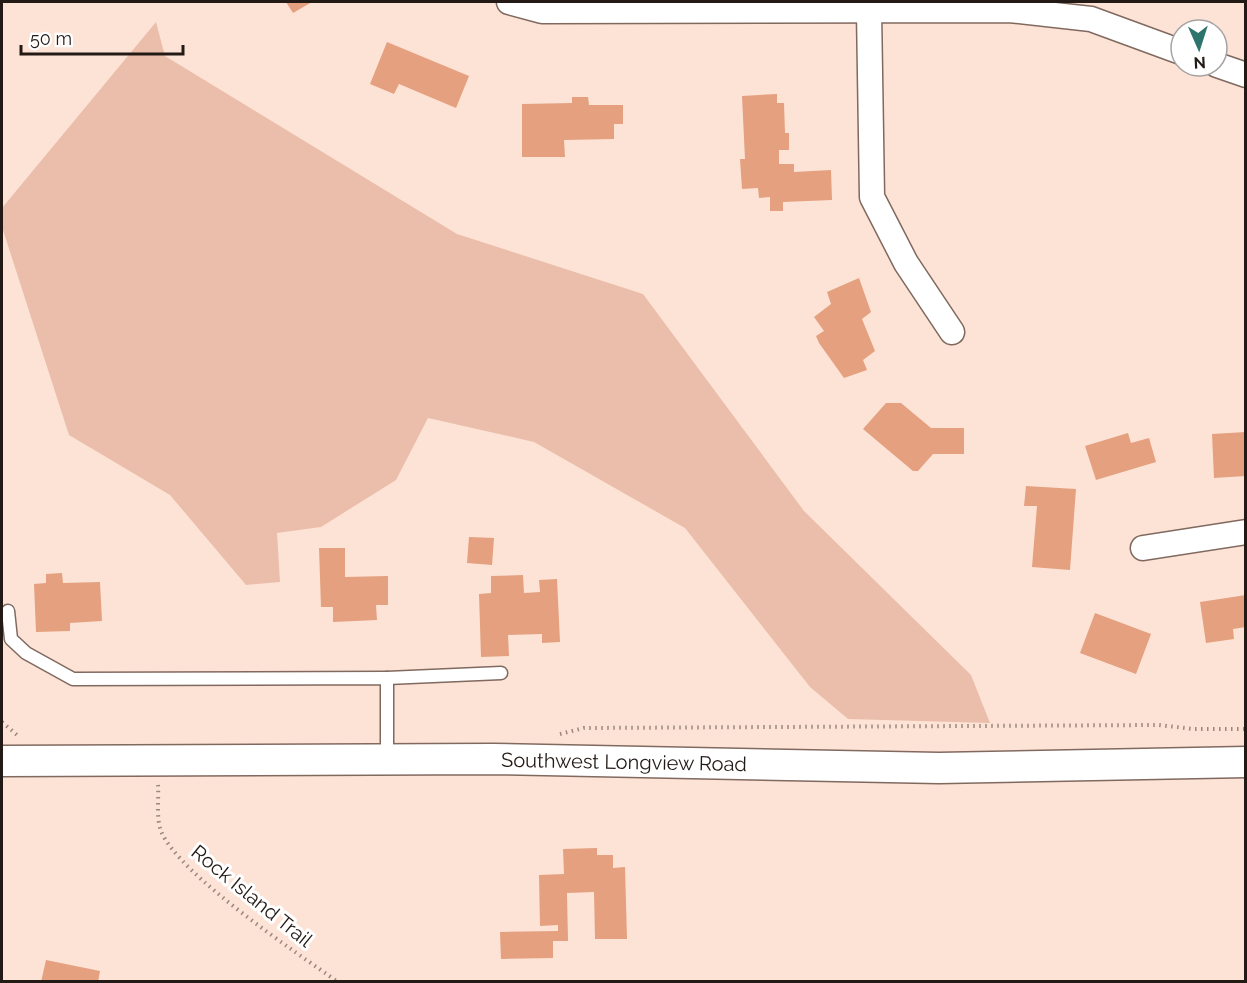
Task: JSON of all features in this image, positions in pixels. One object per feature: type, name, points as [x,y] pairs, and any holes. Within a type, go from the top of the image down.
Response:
[{"type":"street","points":[[509,2],[542,11],[1009,10],[1091,19],[1169,48]]},
{"type":"street","points":[[869,11],[872,197],[906,263],[952,332]]},
{"type":"street","points":[[1229,69],[1245,75]]},
{"type":"street","points":[[1143,548],[1245,532]]},
{"type":"street","name":"Southwest Longview Road","points":[[10,749],[387,760],[493,759],[939,768],[1245,762]]},
{"type":"lane","points":[[8,611],[11,639],[26,654],[73,679],[387,678],[501,673]]},
{"type":"lane","points":[[387,678],[387,760]]},
{"type":"path","points":[[2,722],[10,749]]},
{"type":"path","points":[[549,734],[584,728],[1159,724],[1193,729],[1245,729]]},
{"type":"path","name":"Rock Island Trail","points":[[159,788],[160,830],[183,863],[280,942],[339,981]]},
{"type":"shaded area","points":[[156,22],[165,56],[457,234],[643,294],[804,511],[971,675],[990,723],[848,719],[810,687],[685,528],[534,442],[428,418],[396,480],[321,527],[277,533],[280,582],[246,585],[170,495],[69,435],[2,227],[2,208]]},
{"type":"building","points":[[286,2],[312,2],[293,13]]},
{"type":"building","points":[[387,42],[469,76],[456,108],[399,84],[394,94],[370,84]]},
{"type":"building","points":[[777,94],[777,103],[784,103],[785,133],[789,133],[789,150],[779,150],[779,164],[794,164],[794,172],[831,170],[832,200],[783,202],[783,211],[770,211],[770,197],[759,198],[758,188],[742,189],[740,159],[745,159],[742,96]]},
{"type":"building","points":[[572,97],[588,97],[589,105],[623,105],[623,124],[614,124],[614,139],[564,140],[565,157],[522,157],[522,104],[572,103]]},
{"type":"building","points":[[859,278],[871,312],[862,319],[875,351],[863,360],[867,370],[844,378],[819,343],[816,336],[824,331],[814,317],[831,304],[827,292]]},
{"type":"building","points":[[886,403],[901,403],[931,428],[964,428],[964,454],[933,454],[918,471],[913,471],[863,429]]},
{"type":"building","points":[[1246,432],[1246,476],[1214,478],[1212,434]]},
{"type":"building","points":[[1128,433],[1131,443],[1149,438],[1156,462],[1096,480],[1085,446]]},
{"type":"building","points":[[1026,486],[1076,489],[1070,570],[1032,567],[1037,506],[1024,506]]},
{"type":"building","points":[[469,537],[494,538],[492,565],[467,563]]},
{"type":"building","points":[[319,548],[345,548],[345,577],[388,576],[388,605],[376,605],[377,620],[333,622],[333,607],[321,607]]},
{"type":"building","points":[[62,573],[63,583],[100,582],[102,621],[70,623],[70,631],[36,632],[34,584],[46,583],[46,574]]},
{"type":"building","points":[[523,575],[524,593],[540,592],[539,580],[557,579],[560,642],[542,643],[542,634],[508,635],[509,656],[481,657],[479,594],[491,593],[491,576]]},
{"type":"building","points":[[1246,595],[1246,627],[1233,629],[1234,639],[1206,643],[1200,602]]},
{"type":"building","points":[[1095,613],[1151,634],[1136,674],[1080,653]]},
{"type":"building","points":[[597,848],[597,855],[613,855],[613,868],[625,867],[627,939],[595,939],[594,892],[567,893],[568,941],[553,941],[553,958],[501,959],[500,932],[558,931],[558,925],[540,926],[539,875],[564,874],[563,849]]},
{"type":"building","points":[[46,960],[100,971],[98,982],[41,982]]}]
